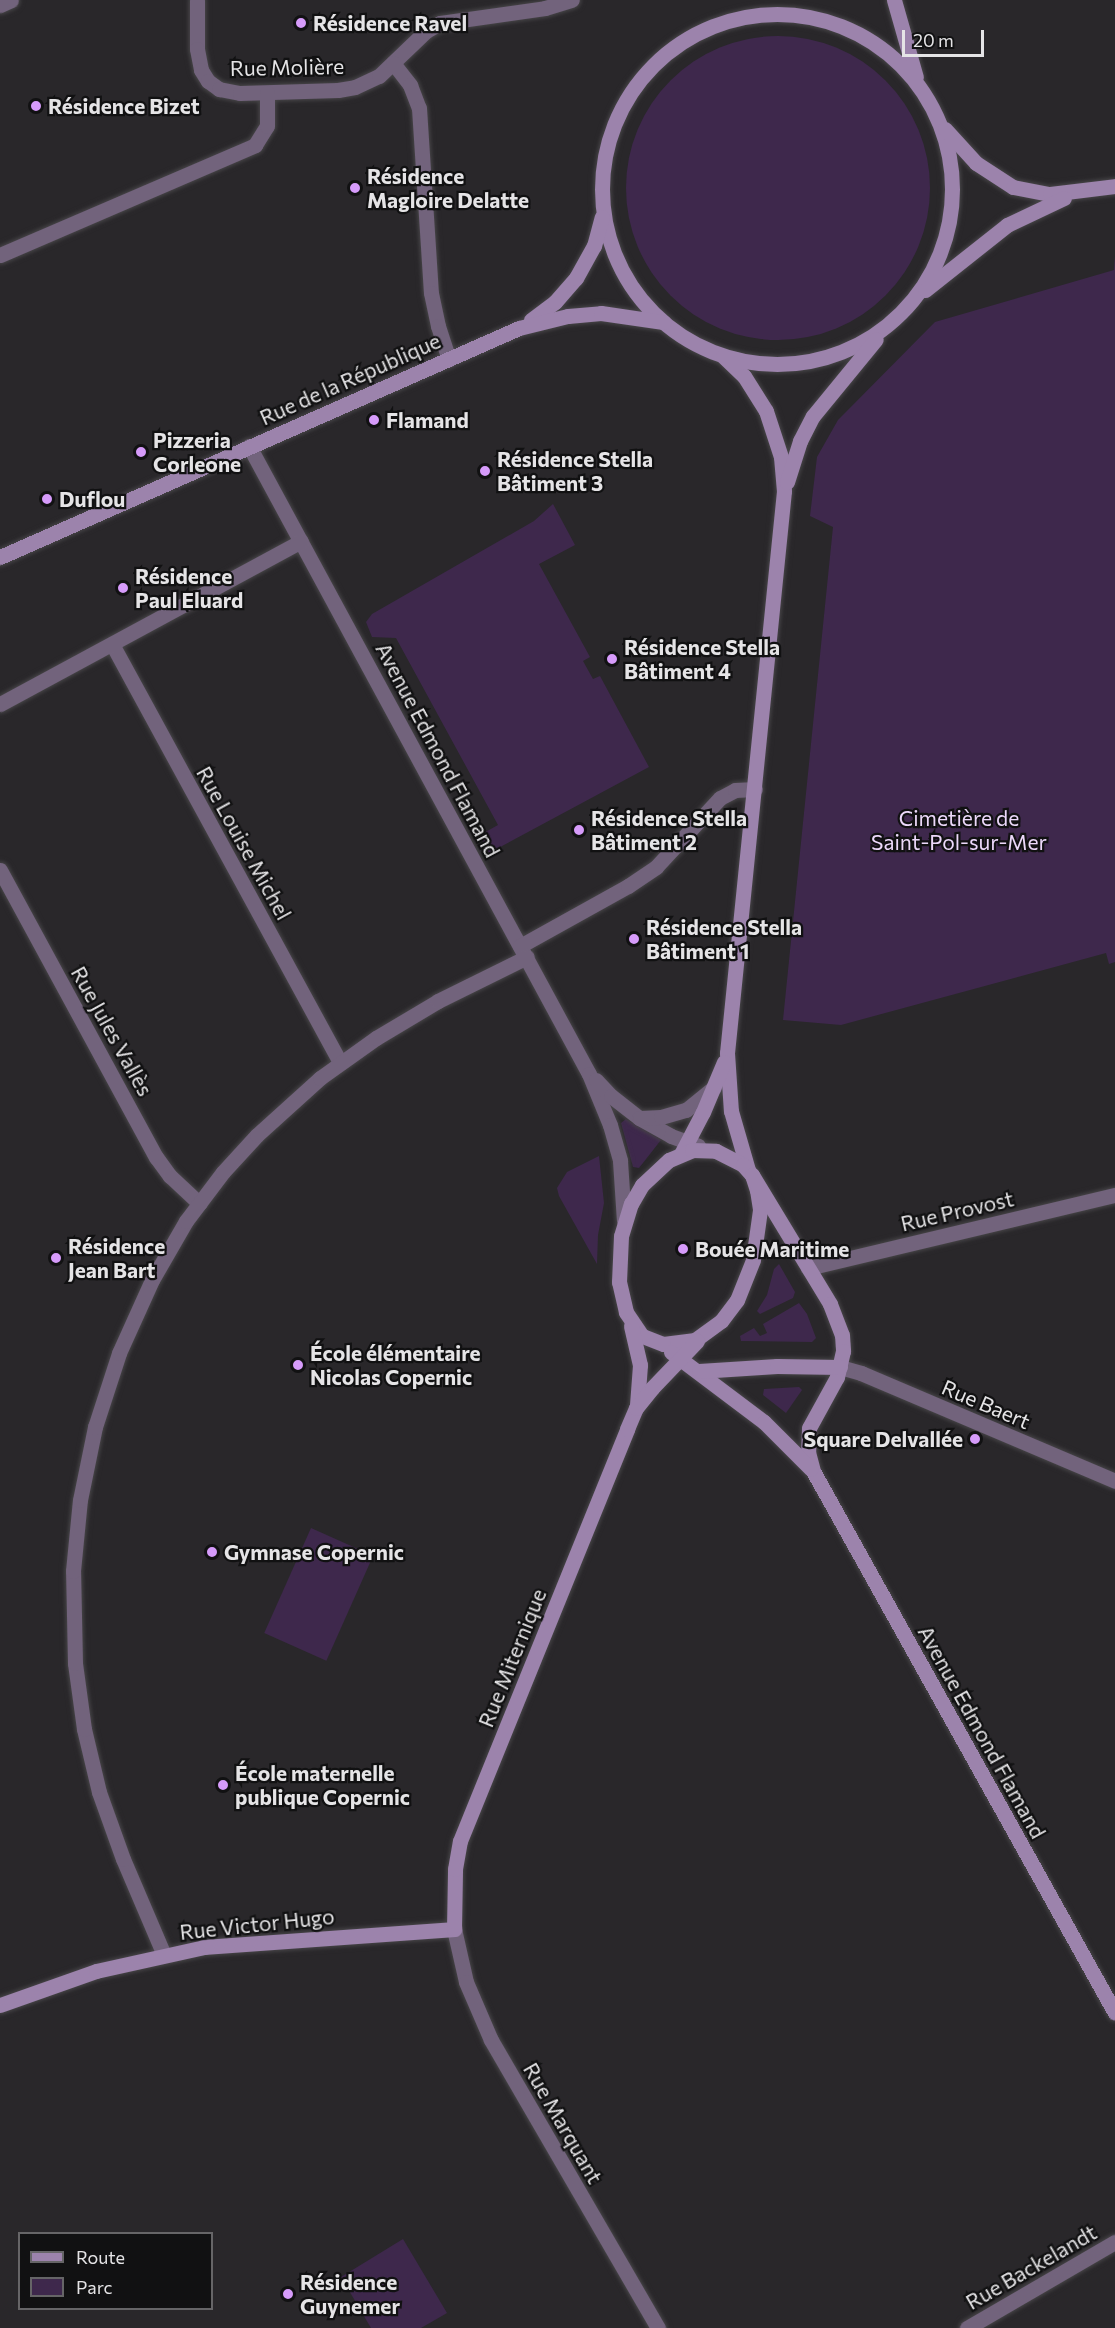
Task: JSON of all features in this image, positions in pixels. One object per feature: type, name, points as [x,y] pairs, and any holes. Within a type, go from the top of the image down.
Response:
[{"type":"street","points":[[0,4],[11,0]]},
{"type":"street","name":"Rue Molière","points":[[197,0],[198,63],[204,76],[213,86],[225,92],[267,93],[356,87],[371,81],[426,31],[440,23],[538,9],[572,0]]},
{"type":"street","points":[[782,0],[747,16],[715,25],[685,40],[658,60],[636,85],[619,114],[607,146],[602,178],[603,212],[610,243],[623,272],[641,299],[663,322],[690,341],[721,354],[762,363],[812,360],[859,344],[887,325]]},
{"type":"street","points":[[894,0],[919,85],[939,122],[969,157],[1001,182],[1040,194],[1078,193],[1115,186]]},
{"type":"street","points":[[747,16],[798,14],[847,27],[890,54],[919,85]]},
{"type":"street","points":[[393,63],[410,85],[419,108],[431,293],[438,326],[449,359]]},
{"type":"street","points":[[0,255],[255,145],[267,126],[267,93]]},
{"type":"street","points":[[911,302],[937,260],[950,220],[952,170],[939,122]]},
{"type":"street","points":[[784,491],[800,441],[813,416],[887,325],[911,302],[1007,225],[1042,207],[1078,193]]},
{"type":"street","name":"Rue de la République","points":[[519,328],[555,302],[576,278],[594,246],[603,212]]},
{"type":"street","name":"Rue de la République","points":[[0,556],[519,328],[556,318],[601,313],[663,322]]},
{"type":"street","points":[[636,1408],[679,1358],[733,1308],[753,1260],[760,1210],[758,1190],[750,1173],[731,1111],[727,1053],[784,491],[781,457],[766,411],[744,376],[721,354]]},
{"type":"street","name":"Avenue Edmond Flamand","points":[[249,446],[590,1074]]},
{"type":"street","points":[[0,704],[301,541]]},
{"type":"street","name":"Rue Louise Michel","points":[[112,644],[340,1063]]},
{"type":"street","points":[[164,1955],[115,1838],[89,1751],[75,1663],[73,1570],[80,1500],[88,1459],[118,1353],[158,1269],[200,1203],[257,1135],[340,1063],[418,1012],[524,952],[656,867],[720,798],[735,790],[755,789]]},
{"type":"street","name":"Rue Jules Vallès","points":[[1,872],[156,1157],[170,1176],[200,1203]]},
{"type":"street","points":[[624,1225],[631,1204],[642,1185],[662,1164],[684,1148],[714,1087],[727,1053]]},
{"type":"street","points":[[590,1074],[611,1096],[684,1148],[709,1150],[730,1157],[750,1173],[830,1304],[840,1326],[843,1351],[834,1384],[809,1428],[808,1452],[813,1472]]},
{"type":"street","points":[[590,1074],[610,1125],[620,1161],[624,1225],[619,1282],[622,1302],[630,1320],[640,1365],[636,1408]]},
{"type":"street","points":[[639,1118],[661,1117],[686,1110],[714,1087]]},
{"type":"street","name":"Rue Provost","points":[[808,1268],[1115,1195]]},
{"type":"street","points":[[630,1320],[642,1336],[656,1342],[699,1371],[769,1427],[813,1472]]},
{"type":"street","points":[[656,1342],[680,1344],[703,1336]]},
{"type":"street","points":[[699,1371],[777,1366],[840,1367]]},
{"type":"street","name":"Rue Baert","points":[[840,1367],[861,1373],[1115,1481]]},
{"type":"street","name":"Rue Miternique","points":[[454,1929],[454,1884],[460,1841],[636,1408]]},
{"type":"street","name":"Avenue Edmond Flamand","points":[[813,1472],[1115,2013]]},
{"type":"street","name":"Rue Victor Hugo","points":[[0,2005],[73,1979],[164,1955],[222,1944],[454,1929]]},
{"type":"street","name":"Rue Marquant","points":[[454,1929],[469,1991],[491,2040],[658,2328]]},
{"type":"street","name":"Rue Backelandt","points":[[967,2328],[1115,2242]]},
{"type":"green space","points":[[778,36],[808,39],[836,47],[850,54],[886,80],[912,116],[919,130],[927,158],[930,188],[927,218],[919,246],[912,260],[886,296],[850,322],[836,329],[808,337],[778,340],[748,337],[720,329],[706,322],[670,296],[644,260],[637,246],[629,218],[626,188],[629,158],[637,130],[644,116],[670,80],[706,54],[720,47],[748,39]]},
{"type":"green space","name":"Cimetière de Saint-Pol-sur-Mer","points":[[1115,256],[1115,962],[1109,964],[1106,953],[841,1025],[783,1020],[833,527],[810,516],[817,457],[838,420],[935,322],[1114,270]]},
{"type":"green space","points":[[553,504],[575,545],[539,564],[590,657],[583,661],[593,679],[600,676],[649,767],[489,853],[480,835],[498,825],[396,638],[372,637],[366,622],[372,614],[534,521]]},
{"type":"green space","points":[[626,1119],[661,1140],[639,1168],[633,1167],[621,1123]]},
{"type":"green space","points":[[599,1156],[604,1203],[598,1235],[597,1264],[559,1196],[557,1188],[567,1172]]},
{"type":"green space","points":[[779,1264],[795,1292],[793,1298],[760,1314],[757,1311],[767,1295],[774,1269]]},
{"type":"green space","points":[[799,1303],[807,1314],[816,1338],[812,1342],[741,1341],[740,1336],[754,1328],[760,1336],[767,1333],[763,1324]]},
{"type":"green space","points":[[799,1387],[802,1390],[786,1413],[763,1395],[764,1389]]},
{"type":"green space","points":[[311,1528],[373,1556],[326,1661],[264,1633]]},
{"type":"green space","points":[[403,2239],[447,2313],[421,2328],[371,2328],[341,2277]]},
{"type":"place","name":"Résidence Ravel","points":[[301,23]]},
{"type":"place","name":"Résidence Bizet","points":[[36,106]]},
{"type":"place","name":"Résidence Magloire Delatte","points":[[355,188]]},
{"type":"place","name":"Flamand","points":[[374,420]]},
{"type":"place","name":"Pizzeria Corleone","points":[[141,452]]},
{"type":"place","name":"Résidence Stella Bâtiment 3","points":[[485,471]]},
{"type":"place","name":"Duflou","points":[[47,499]]},
{"type":"place","name":"Résidence Paul Eluard","points":[[123,588]]},
{"type":"place","name":"Résidence Stella Bâtiment 4","points":[[612,659]]},
{"type":"place","name":"Résidence Stella Bâtiment 2","points":[[579,830]]},
{"type":"place","name":"Résidence Stella Bâtiment 1","points":[[634,939]]},
{"type":"place","name":"Bouée Maritime","points":[[683,1249]]},
{"type":"place","name":"Résidence Jean Bart","points":[[56,1258]]},
{"type":"place","name":"École élémentaire Nicolas Copernic","points":[[298,1365]]},
{"type":"place","name":"Square Delvallée","points":[[975,1439]]},
{"type":"place","name":"Gymnase Copernic","points":[[212,1552]]},
{"type":"place","name":"École maternelle publique Copernic","points":[[223,1785]]},
{"type":"place","name":"Résidence Guynemer","points":[[288,2294]]}]
